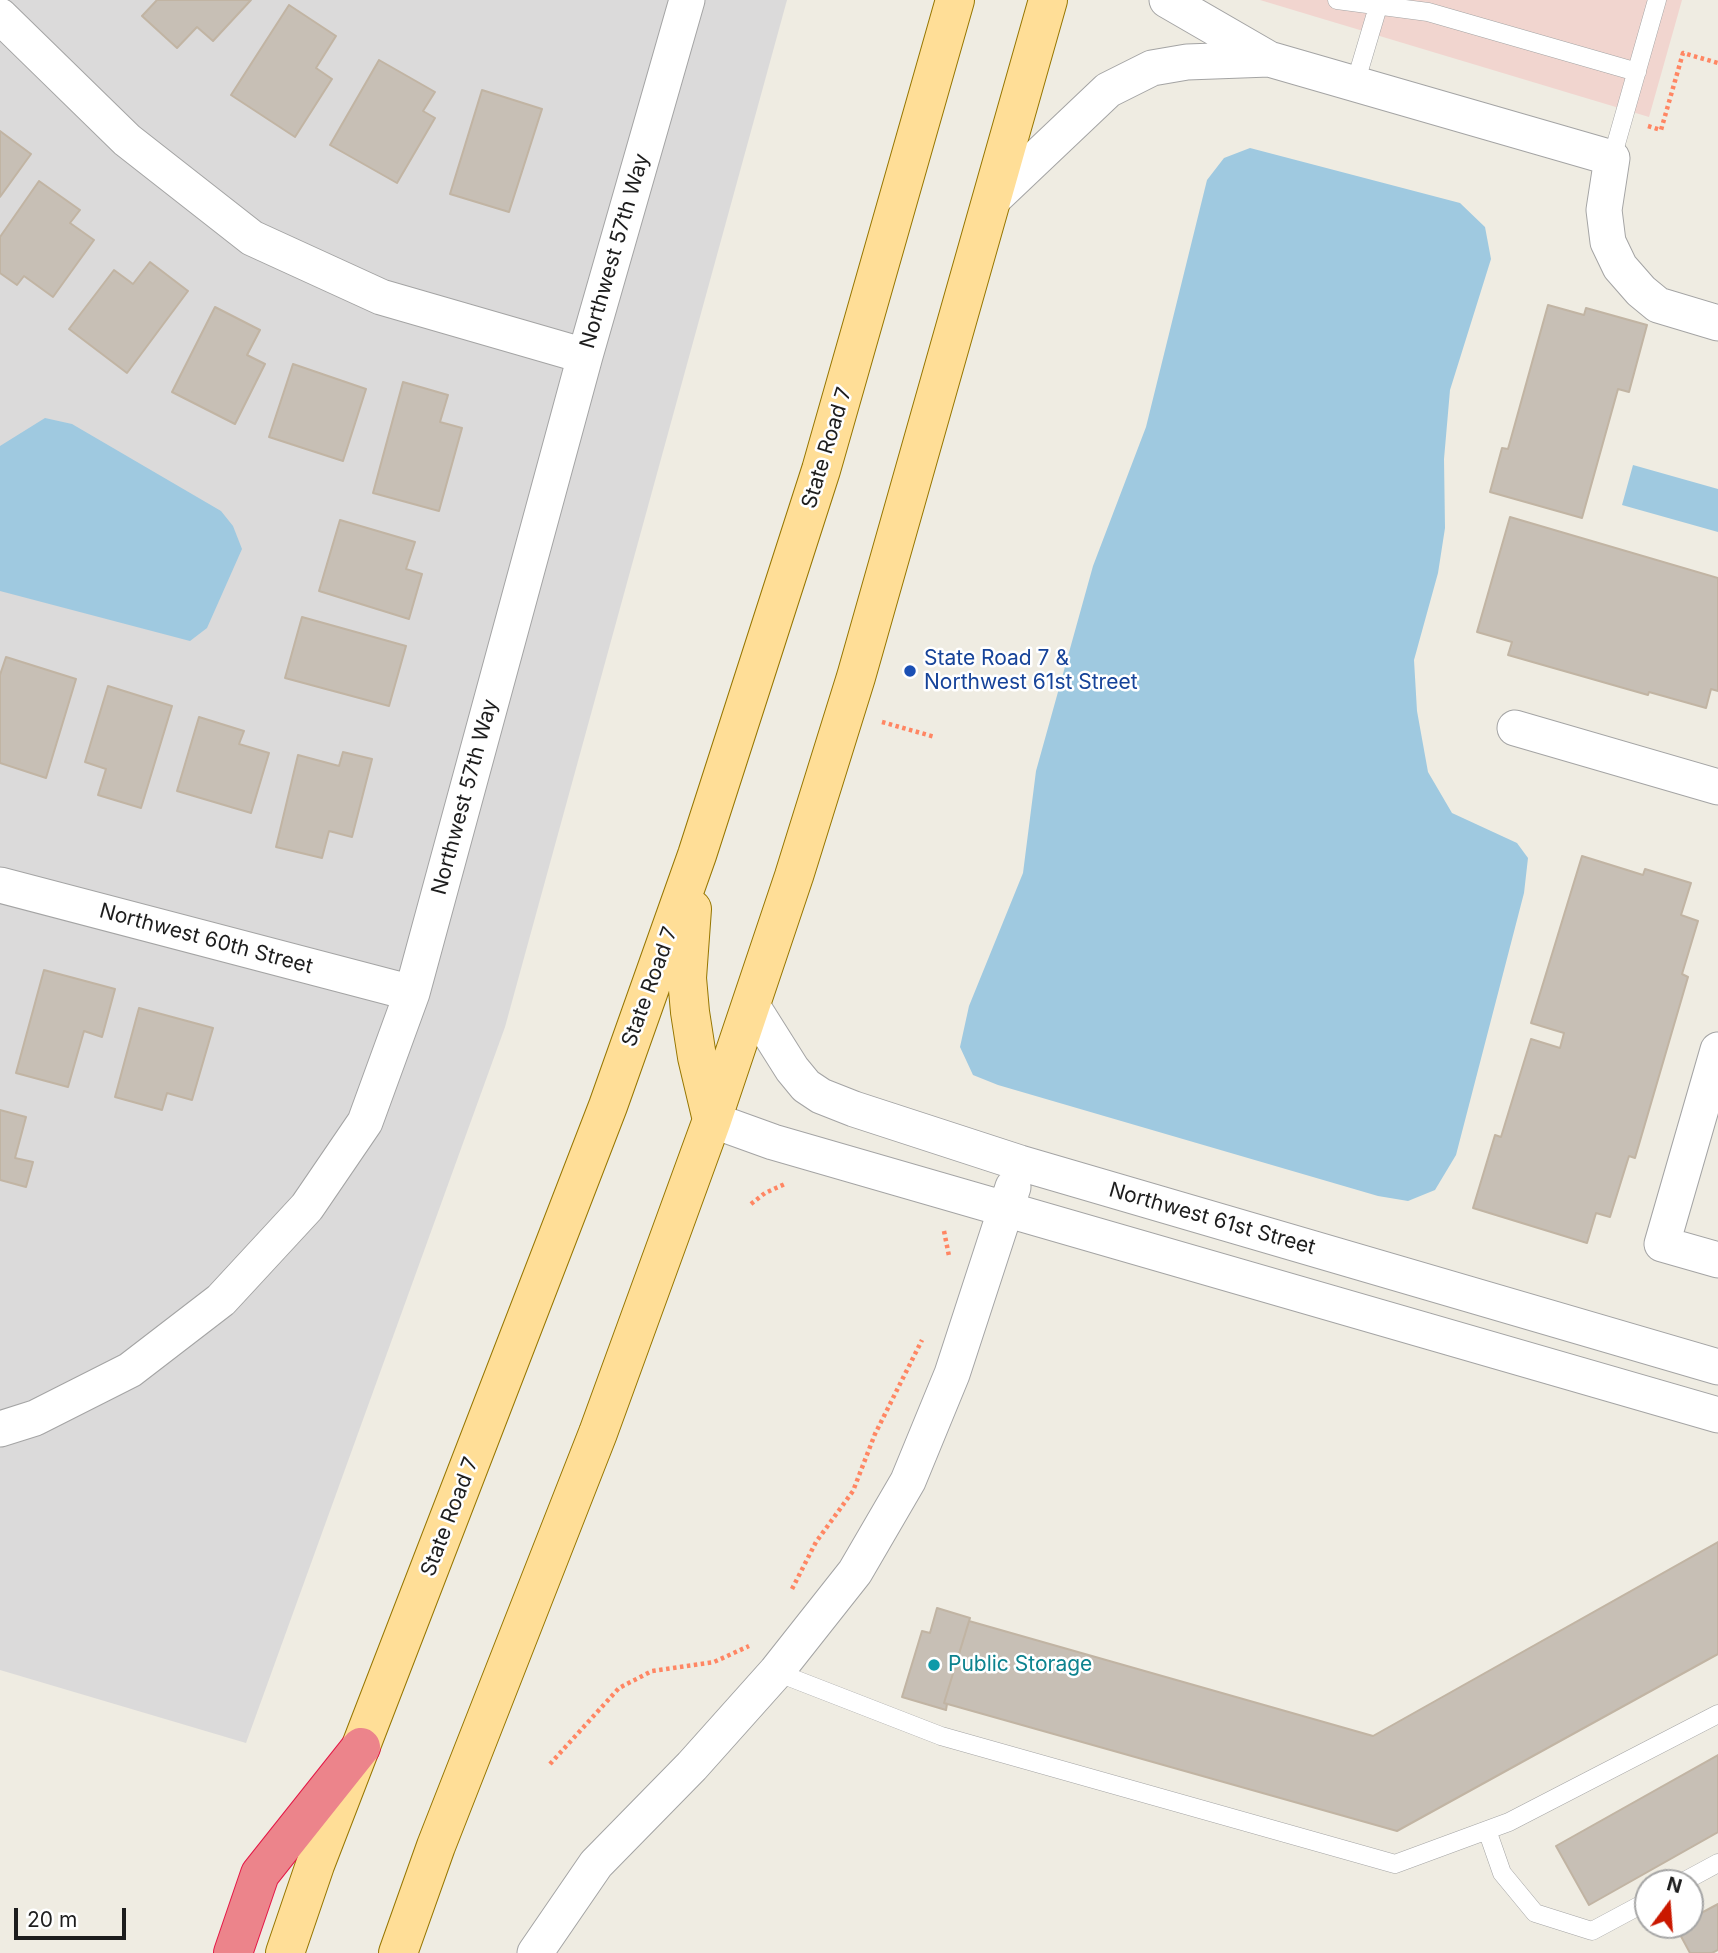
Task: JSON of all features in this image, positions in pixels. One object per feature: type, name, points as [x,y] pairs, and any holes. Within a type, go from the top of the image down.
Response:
[{"type":"highway","points":[[233,1953],[260,1874],[361,1747]]},
{"type":"main road","name":"State Road 7","points":[[285,1953],[361,1747],[608,1105],[697,855],[821,470],[955,0]]},
{"type":"main road","points":[[398,1953],[436,1846],[617,1384],[751,1004],[908,497],[1048,0]]},
{"type":"main road","points":[[697,855],[687,978],[697,1056],[712,1120]]},
{"type":"street","name":"Northwest 57th Way","points":[[0,1429],[35,1418],[130,1370],[221,1300],[307,1207],[365,1122],[412,993],[585,356],[687,0]]},
{"type":"street","points":[[1167,0],[1269,59],[1612,158],[1604,210],[1608,242],[1620,267],[1641,291],[1658,305],[1718,323]]},
{"type":"street","points":[[0,16],[127,141],[252,238],[381,297],[585,356]]},
{"type":"street","points":[[991,201],[1108,89],[1152,68],[1187,62],[1269,59]]},
{"type":"street","points":[[1515,729],[1718,787]]},
{"type":"street","name":"Northwest 60th Street","points":[[0,885],[412,993]]},
{"type":"street","name":"Northwest 61st Street","points":[[751,1004],[792,1069],[806,1086],[821,1096],[854,1109],[1020,1163],[1718,1367]]},
{"type":"street","points":[[1718,1049],[1662,1244],[1718,1260]]},
{"type":"street","points":[[712,1120],[773,1142],[1718,1415]]},
{"type":"street","points":[[535,1953],[596,1864],[692,1766],[776,1672],[855,1572],[908,1481],[952,1374],[1020,1163]]},
{"type":"lane","points":[[1336,0],[1379,3],[1428,12],[1637,72]]},
{"type":"lane","points":[[1612,158],[1657,0]]},
{"type":"lane","points":[[1355,84],[1379,3]]},
{"type":"lane","points":[[776,1672],[941,1736],[1395,1864],[1509,1822],[1718,1714]]},
{"type":"lane","points":[[1487,1830],[1502,1873],[1535,1913],[1592,1931],[1634,1908]]},
{"type":"path","points":[[1623,120],[1661,130],[1683,53],[1718,63]]},
{"type":"path","points":[[844,710],[935,737]]},
{"type":"path","points":[[751,1204],[765,1193],[798,1180]]},
{"type":"path","points":[[938,1223],[946,1232],[950,1253],[948,1265]]},
{"type":"path","points":[[789,1594],[816,1542],[853,1491],[875,1434],[922,1338]]},
{"type":"path","points":[[550,1764],[619,1688],[652,1671],[714,1662],[751,1645]]},
{"type":"shaded area","points":[[0,0],[787,0],[505,1027],[246,1743],[0,1670]]},
{"type":"shaded area","points":[[1260,0],[1682,0],[1649,117]]},
{"type":"water","points":[[1250,148],[1460,203],[1485,227],[1491,259],[1450,390],[1444,459],[1445,528],[1438,573],[1414,660],[1417,711],[1428,772],[1452,813],[1517,843],[1528,858],[1524,893],[1456,1155],[1435,1190],[1408,1201],[1378,1196],[998,1085],[973,1075],[960,1047],[969,1006],[1023,873],[1036,771],[1093,566],[1146,427],[1207,180],[1224,158]]},
{"type":"water","points":[[45,418],[72,424],[221,511],[233,526],[242,549],[207,628],[190,641],[0,591],[0,446]]},
{"type":"water","points":[[1633,465],[1718,489],[1718,532],[1622,505]]},
{"type":"building","points":[[157,0],[251,0],[213,41],[197,27],[177,48],[142,16]]},
{"type":"building","points":[[289,5],[336,36],[316,68],[332,79],[295,137],[231,95]]},
{"type":"building","points":[[379,60],[435,92],[423,111],[435,118],[397,183],[330,145]]},
{"type":"building","points":[[482,90],[542,109],[509,212],[450,194]]},
{"type":"building","points":[[0,131],[31,154],[0,197]]},
{"type":"building","points":[[39,181],[80,210],[70,223],[94,240],[53,297],[24,276],[17,285],[0,273],[0,237]]},
{"type":"building","points":[[150,262],[188,291],[127,373],[69,329],[114,270],[133,284]]},
{"type":"building","points":[[1548,305],[1584,315],[1586,308],[1647,325],[1629,392],[1618,389],[1582,518],[1490,492],[1502,448],[1508,449]]},
{"type":"building","points":[[215,307],[260,330],[247,355],[265,364],[235,424],[172,392]]},
{"type":"building","points":[[293,364],[366,389],[343,461],[269,437]]},
{"type":"building","points":[[403,382],[448,395],[440,422],[462,428],[439,511],[373,493]]},
{"type":"building","points":[[1510,517],[1718,578],[1718,691],[1711,689],[1706,708],[1649,692],[1648,695],[1508,655],[1512,642],[1477,632]]},
{"type":"building","points":[[340,520],[415,542],[406,569],[422,574],[409,619],[319,591]]},
{"type":"building","points":[[302,617],[406,646],[389,706],[285,678]]},
{"type":"building","points":[[6,657],[76,679],[46,778],[0,763],[0,675]]},
{"type":"building","points":[[108,686],[172,706],[141,808],[98,795],[106,769],[85,762]]},
{"type":"building","points":[[199,717],[244,731],[239,744],[269,753],[251,813],[177,791]]},
{"type":"building","points":[[343,752],[372,759],[352,837],[329,831],[322,858],[276,847],[298,755],[339,766]]},
{"type":"building","points":[[1582,856],[1643,875],[1645,869],[1691,883],[1681,915],[1698,921],[1682,974],[1688,977],[1635,1158],[1629,1156],[1610,1217],[1596,1213],[1587,1243],[1473,1208],[1495,1135],[1501,1137],[1531,1039],[1560,1048],[1564,1033],[1531,1023]]},
{"type":"building","points":[[44,970],[115,989],[102,1037],[84,1031],[68,1087],[16,1073]]},
{"type":"building","points":[[139,1008],[213,1028],[192,1100],[167,1093],[162,1110],[115,1097]]},
{"type":"building","points":[[0,1110],[26,1117],[15,1158],[33,1162],[26,1187],[0,1180]]},
{"type":"building","points":[[1718,1542],[1718,1654],[1397,1831],[944,1703],[969,1621],[1373,1736]]},
{"type":"building","name":"Public Storage","points":[[937,1608],[970,1618],[944,1703],[947,1704],[946,1710],[902,1697],[922,1631],[930,1633]]},
{"type":"building","points":[[1718,1755],[1718,1832],[1653,1869],[1634,1869],[1634,1880],[1589,1905],[1556,1846]]},
{"type":"building","points":[[1718,1904],[1718,1950],[1712,1953],[1690,1953],[1682,1939],[1704,1939],[1704,1912]]},
{"type":"place","name":"State Road 7 & Northwest 61st Street","points":[[910,671]]},
{"type":"place","name":"Public Storage","points":[[934,1665]]}]
